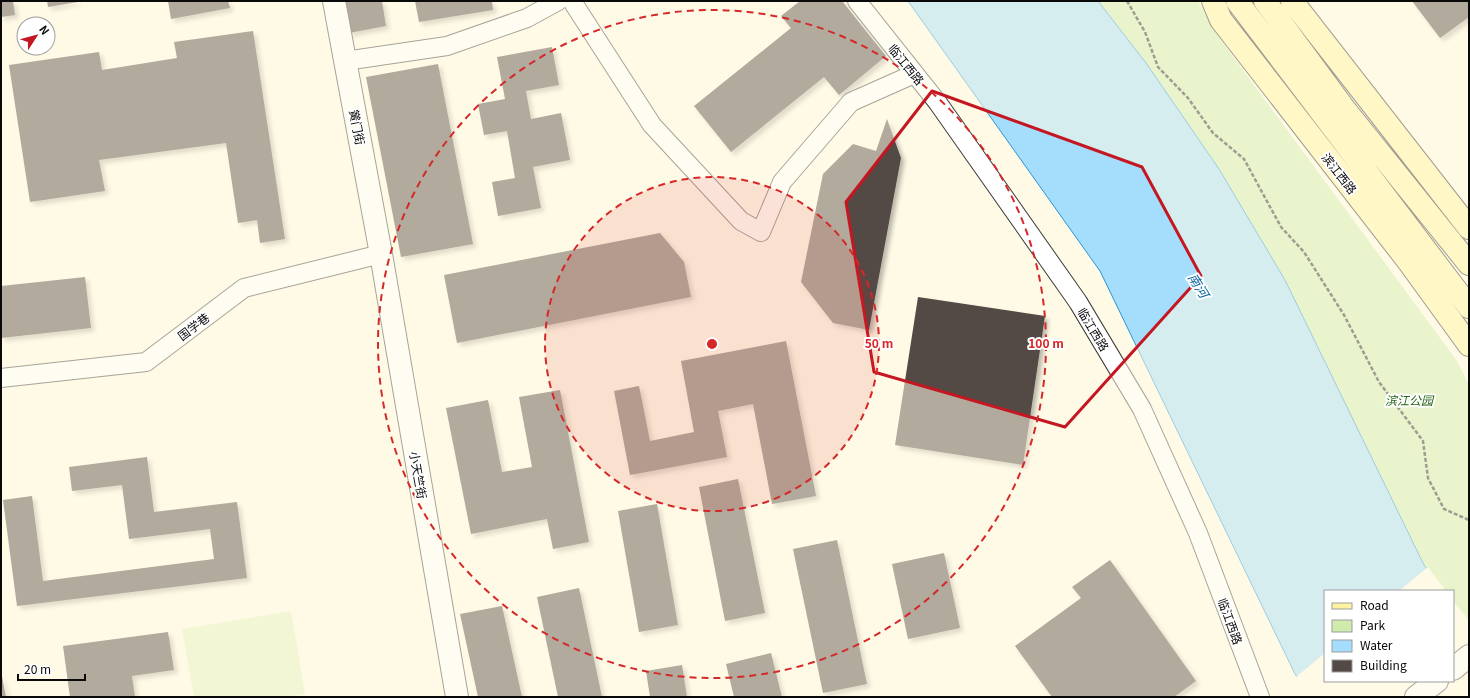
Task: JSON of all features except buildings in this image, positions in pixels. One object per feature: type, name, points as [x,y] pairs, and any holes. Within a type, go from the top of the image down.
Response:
[{"type":"main road","name":"滨江西路","points":[[1213,1],[1221,20],[1408,261],[1469,345]]},
{"type":"main road","name":"滨江西路","points":[[1237,1],[1469,307]]},
{"type":"main road","points":[[1265,1],[1346,111],[1469,264]]},
{"type":"main road","points":[[1292,1],[1469,228]]},
{"type":"street","name":"黉门街","points":[[334,1],[381,254]]},
{"type":"street","points":[[345,61],[447,46],[527,18],[558,1]]},
{"type":"street","points":[[572,1],[652,125],[741,221],[761,232],[782,182],[851,102],[914,74]]},
{"type":"street","name":"临江西路","points":[[857,1],[938,103],[1078,302],[1142,409],[1198,533],[1260,697]]},
{"type":"street","name":"国学巷","points":[[1,378],[146,362],[244,288],[381,254]]},
{"type":"street","name":"小天竺街","points":[[381,254],[457,697]]},
{"type":"street","points":[[1454,668],[1469,656]]},
{"type":"street","points":[[1416,697],[1436,682]]},
{"type":"path","points":[[1127,1],[1146,32],[1158,67],[1188,98],[1214,133],[1244,159],[1281,227],[1304,252],[1344,315],[1379,382],[1423,441],[1428,478],[1444,509],[1469,520]]},
{"type":"highlighted area","points":[[932,91],[1142,167],[1201,276],[1065,427],[874,372],[846,202]]},
{"type":"green space","name":"滨江公园","points":[[1098,1],[1198,1],[1215,32],[1457,361],[1469,385],[1469,624],[1454,604],[1454,590],[1443,590],[1424,565],[1285,280],[1219,169],[1146,63]]},
{"type":"green space","points":[[291,611],[305,694],[286,697],[194,697],[182,629]]},
{"type":"water","name":"南河","points":[[908,1],[1098,1],[1146,63],[1219,169],[1285,280],[1424,565],[1443,590],[1324,590],[1324,682],[1454,682],[1469,697],[1311,697],[1295,674],[1100,271]]},
{"type":"pier","points":[[1428,567],[1445,590],[1400,590]]},
{"type":"pier","points":[[1454,602],[1469,620],[1469,697],[1309,697],[1295,678],[1324,654],[1324,682],[1454,682]]}]
